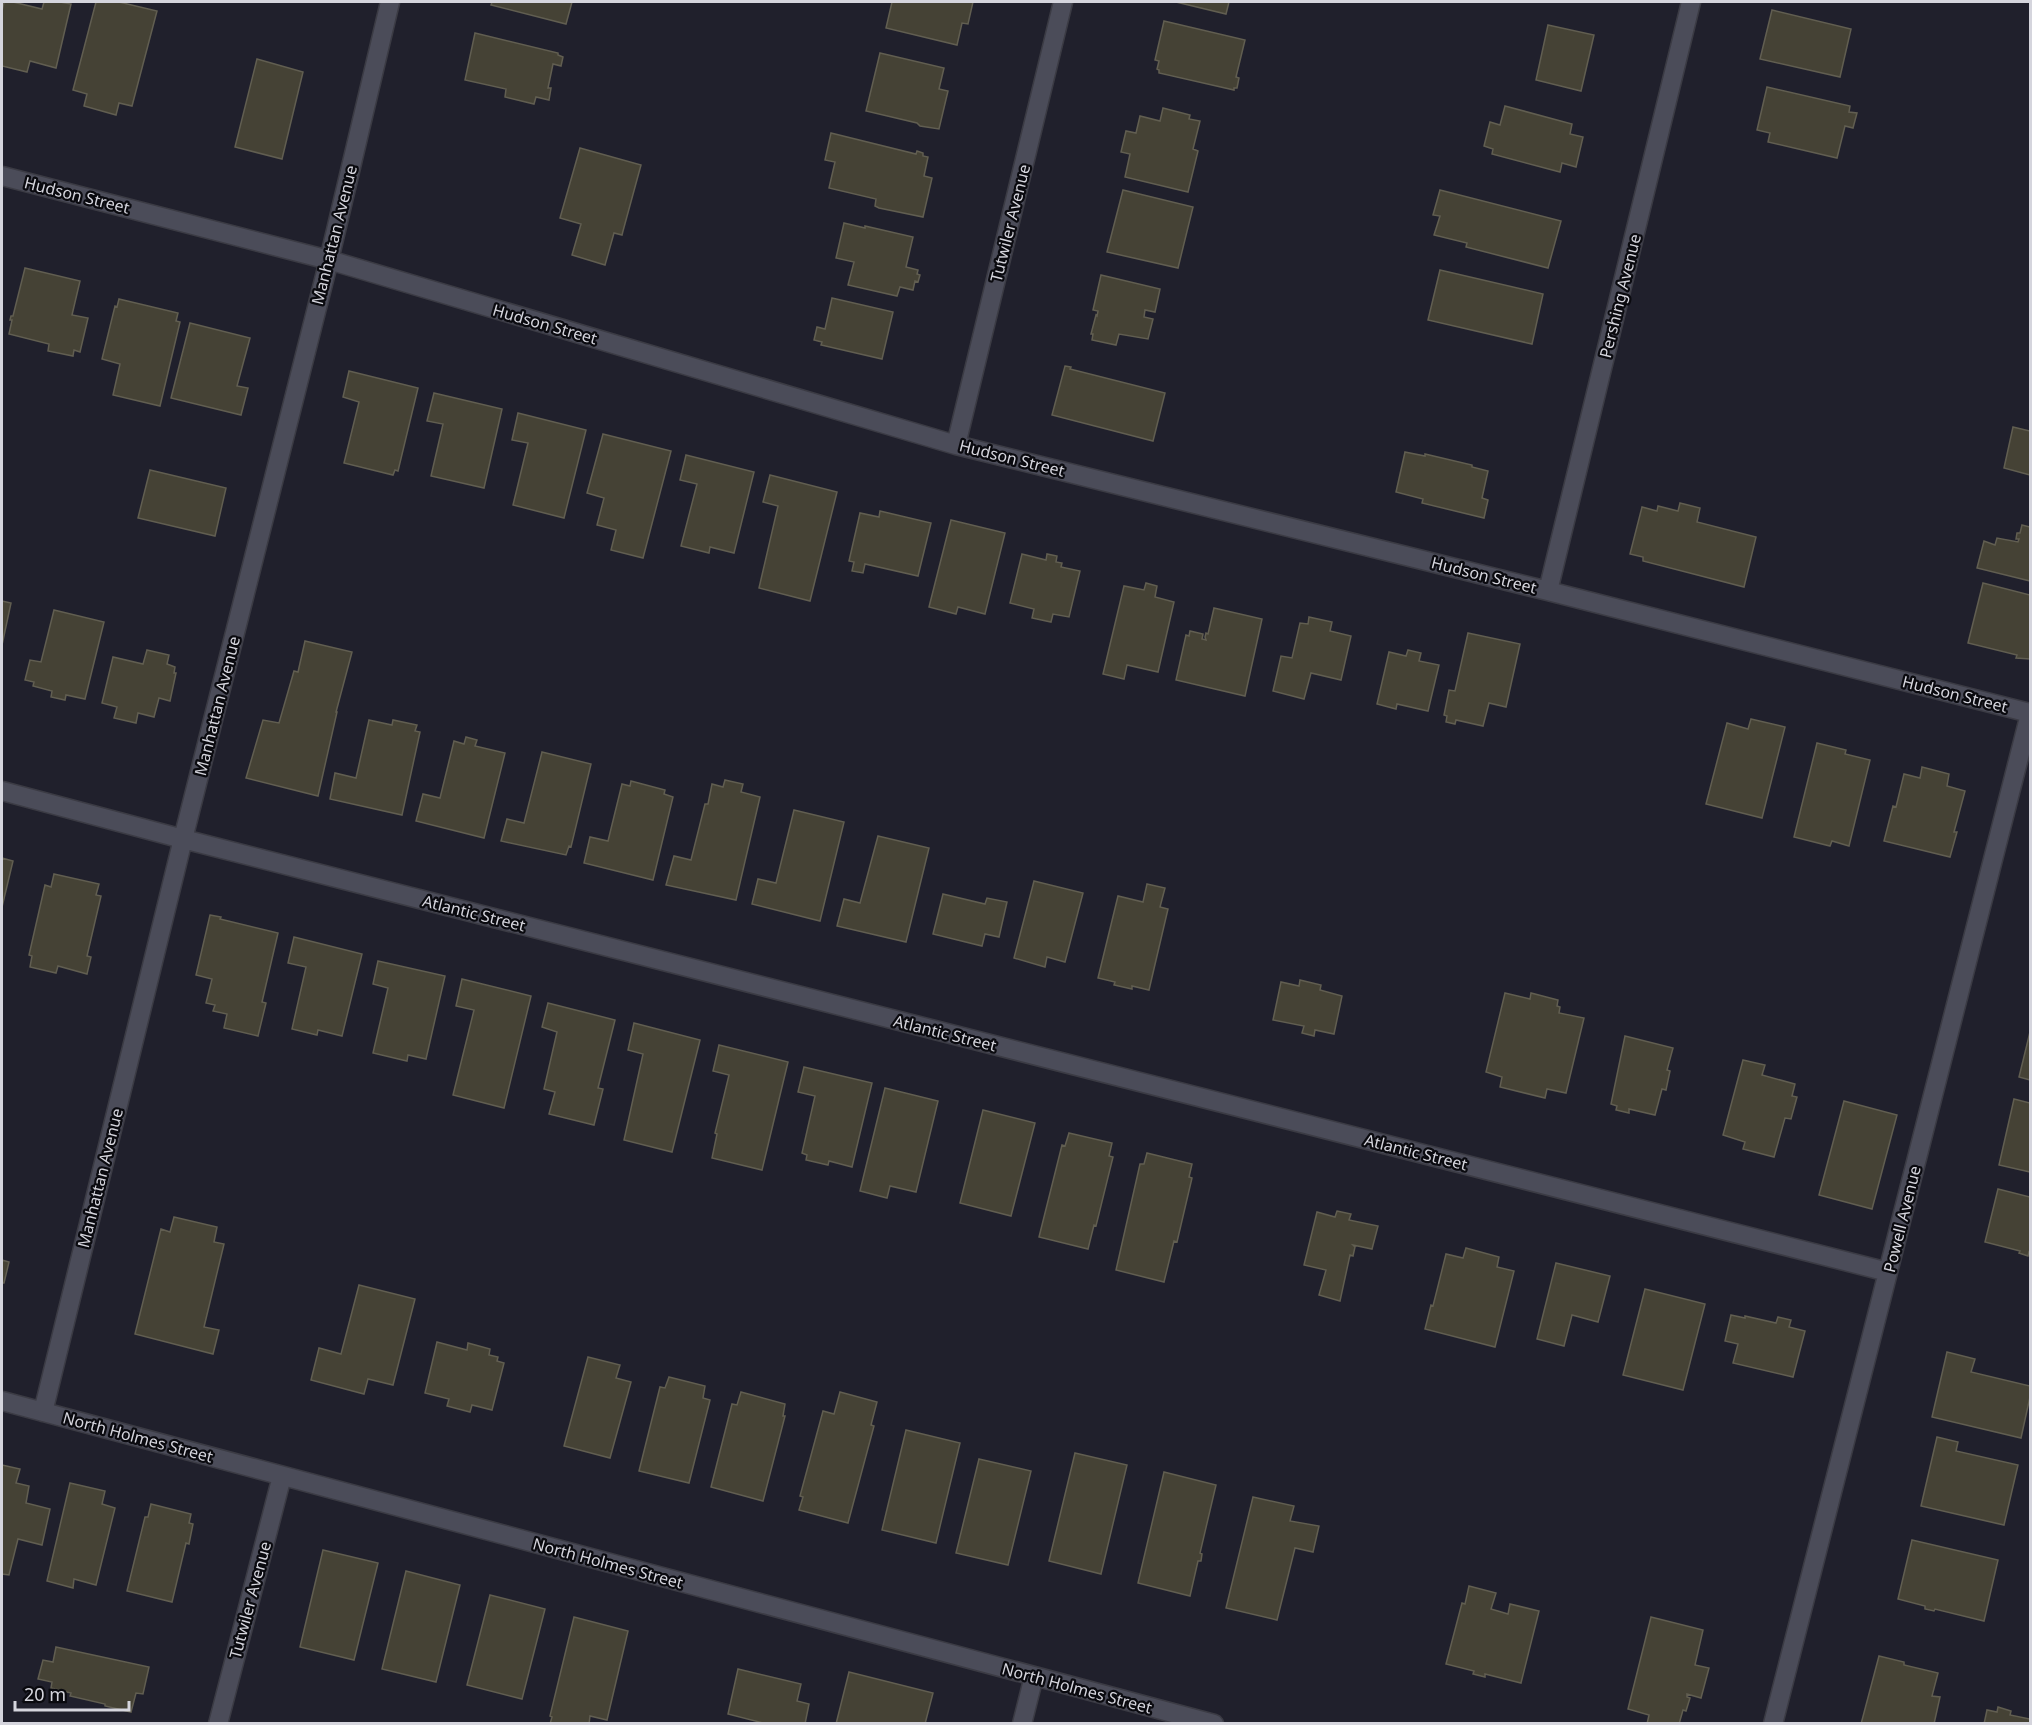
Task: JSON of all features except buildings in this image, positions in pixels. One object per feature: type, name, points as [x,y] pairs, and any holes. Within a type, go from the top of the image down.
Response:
[{"type":"street","name":"Manhattan Avenue","points":[[43,1412],[183,839],[329,260],[390,2]]},
{"type":"street","name":"Tutwiler Avenue","points":[[956,445],[1063,2]]},
{"type":"street","name":"Pershing Avenue","points":[[1548,591],[1691,2]]},
{"type":"street","name":"Hudson Street","points":[[2,176],[329,260],[956,445],[1548,591],[2031,714]]},
{"type":"street","name":"Powell Avenue","points":[[1773,1724],[2031,714]]},
{"type":"street","name":"Atlantic Street","points":[[2,791],[1888,1272]]},
{"type":"street","name":"North Holmes Street","points":[[2,1401],[1214,1724]]},
{"type":"street","name":"Tutwiler Avenue","points":[[218,1724],[282,1476]]},
{"type":"street","points":[[1022,1724],[1034,1676]]}]
